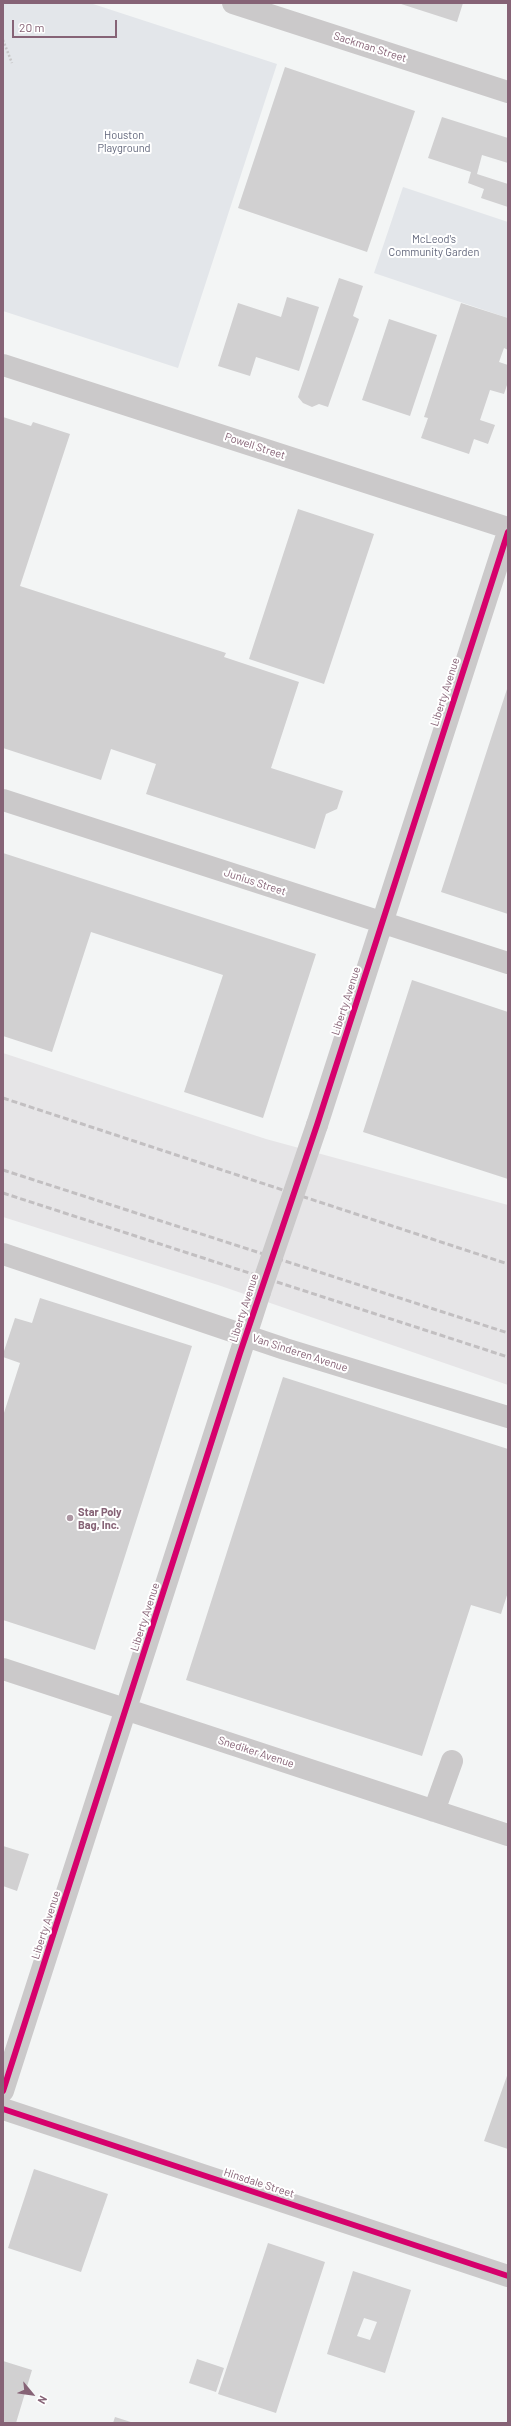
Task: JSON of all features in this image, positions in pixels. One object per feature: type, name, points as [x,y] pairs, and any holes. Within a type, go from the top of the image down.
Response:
[{"type":"street","name":"Sackman Street","points":[[233,3],[508,92]]},
{"type":"street","name":"Powell Street","points":[[3,365],[508,528]]},
{"type":"street","name":"Liberty Avenue","points":[[3,2091],[246,1335],[317,1125],[508,532]]},
{"type":"street","name":"Junius Street","points":[[3,800],[508,963]]},
{"type":"street","name":"Van Sinderen Avenue","points":[[3,1254],[246,1335],[508,1417]]},
{"type":"street","name":"Snediker Avenue","points":[[3,1670],[508,1835]]},
{"type":"street","points":[[434,1811],[452,1761]]},
{"type":"street","name":"Hinsdale Street","points":[[3,2109],[508,2276]]},
{"type":"path","points":[[3,40],[12,63]]},
{"type":"shaded area","points":[[3,1053],[266,1139],[508,1205],[508,1385],[218,1285],[3,1217]]},
{"type":"green space","name":"Houston Playground","points":[[3,3],[90,3],[277,64],[178,368],[3,311]]},
{"type":"green space","name":"McLeod's Community Garden","points":[[403,187],[508,222],[508,318],[374,273]]},
{"type":"building","points":[[398,3],[463,3],[457,22]]},
{"type":"building","points":[[285,67],[415,111],[367,252],[238,208]]},
{"type":"building","points":[[442,117],[508,138],[508,163],[482,155],[477,174],[508,184],[508,207],[481,198],[484,189],[468,183],[471,172],[428,158]]},
{"type":"building","points":[[339,278],[363,286],[353,316],[359,319],[328,407],[319,404],[312,407],[303,403],[298,397]]},
{"type":"building","points":[[287,297],[319,307],[299,371],[256,357],[250,376],[218,366],[238,303],[281,317]]},
{"type":"building","points":[[461,303],[508,318],[508,350],[504,348],[499,362],[508,365],[508,382],[504,394],[490,390],[480,420],[495,425],[488,444],[474,439],[469,454],[421,438],[428,418],[424,417]]},
{"type":"building","points":[[389,319],[437,335],[410,416],[362,400]]},
{"type":"building","points":[[3,417],[31,426],[33,422],[70,434],[20,586],[226,653],[224,657],[299,682],[271,768],[343,791],[337,809],[326,814],[315,849],[146,794],[156,764],[111,749],[101,780],[3,748]]},
{"type":"building","points":[[298,509],[374,534],[324,684],[249,659]]},
{"type":"building","points":[[508,686],[508,914],[441,892]]},
{"type":"building","points":[[3,853],[316,954],[263,1118],[184,1092],[223,975],[91,932],[52,1052],[3,1036]]},
{"type":"building","points":[[412,980],[508,1012],[508,1179],[363,1132]]},
{"type":"building","name":"Star Poly Bag, Inc.","points":[[40,1298],[192,1346],[95,1650],[3,1620],[3,1416],[20,1363],[3,1357],[3,1354],[15,1318],[32,1323]]},
{"type":"building","points":[[283,1377],[508,1449],[508,1592],[501,1614],[471,1605],[422,1756],[186,1680]]},
{"type":"building","points":[[3,1846],[29,1854],[17,1891],[3,1886]]},
{"type":"building","points":[[508,2073],[508,2149],[484,2141]]},
{"type":"building","points":[[34,2169],[108,2194],[81,2272],[8,2248]]},
{"type":"building","points":[[268,2243],[325,2262],[276,2413],[218,2394]]},
{"type":"building","points":[[353,2271],[411,2290],[385,2373],[327,2354]],"holes":[[[364,2318],[377,2322],[370,2340],[357,2336]]]},
{"type":"building","points":[[197,2359],[224,2368],[216,2392],[189,2383]]},
{"type":"building","points":[[3,2361],[32,2370],[16,2423],[3,2423]]},
{"type":"building","points":[[115,2417],[134,2423],[113,2423]]},
{"type":"railway","points":[[3,1098],[508,1264]]},
{"type":"railway","points":[[3,1170],[508,1333]]},
{"type":"railway","points":[[3,1193],[508,1357]]},
{"type":"cycle path","points":[[3,2091],[240,1353],[317,1125],[508,532]]},
{"type":"cycle path","points":[[3,2109],[508,2276]]},
{"type":"place","name":"Star Poly Bag, Inc.","points":[[70,1518]]}]
